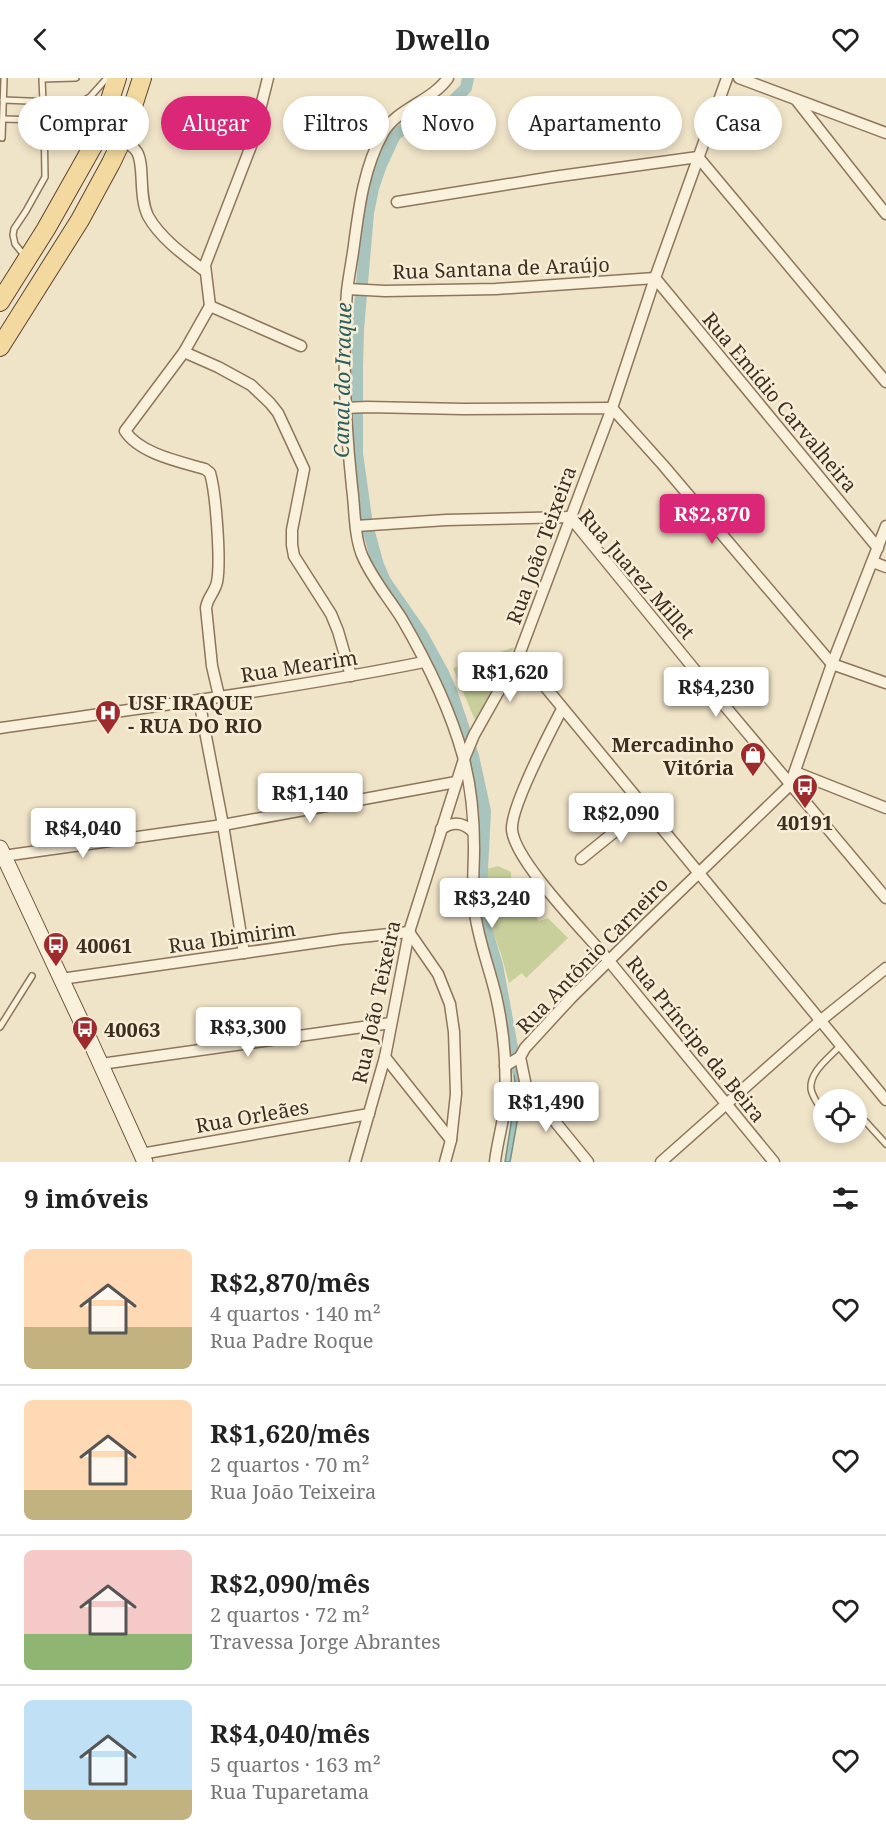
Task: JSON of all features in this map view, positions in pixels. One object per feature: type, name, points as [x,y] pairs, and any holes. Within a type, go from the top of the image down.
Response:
[{"type":"main road","points":[[0,302],[98,137],[117,78]]},
{"type":"main road","points":[[136,96],[142,78]]},
{"type":"main road","points":[[0,347],[80,220],[117,150]]},
{"type":"main road","points":[[2,852],[143,1158]]},
{"type":"street","points":[[219,696],[212,666],[206,608],[216,585],[218,563],[210,473],[166,458],[141,446],[126,434],[127,429],[184,352],[210,306],[205,271],[206,259],[251,146],[268,78]]},
{"type":"street","points":[[448,78],[431,96],[394,120],[381,136],[367,172],[358,209],[345,333],[349,408],[347,445],[361,552],[369,571],[402,621],[424,662],[443,701],[464,759],[473,832],[474,909],[484,958],[496,995],[505,1066],[505,1106],[495,1162]]},
{"type":"street","name":"Rua João Teixeira","points":[[355,1162],[385,1057],[409,932],[456,782],[474,735],[519,655],[612,408],[655,278],[727,78]]},
{"type":"street","points":[[739,78],[886,133]]},
{"type":"street","points":[[796,100],[886,214]]},
{"type":"street","points":[[134,150],[140,159],[143,202],[151,220],[169,241],[205,271]]},
{"type":"street","points":[[397,202],[698,157],[886,382]]},
{"type":"street","name":"Rua Santana de Araújo","points":[[351,289],[496,289],[655,278]]},
{"type":"street","name":"Rua Emídio Carvalheira","points":[[655,278],[878,548]]},
{"type":"street","points":[[210,306],[301,346]]},
{"type":"street","points":[[184,352],[238,377],[260,393],[278,412],[302,464],[304,474],[292,530],[294,556],[331,614],[351,676]]},
{"type":"street","points":[[349,408],[367,406],[463,409],[612,408],[832,664],[886,684]]},
{"type":"street","name":"Rua Juarez Millet","points":[[358,526],[446,520],[570,517],[886,898]]},
{"type":"street","name":"Rua Antônio Carneiro","points":[[505,1066],[523,1053],[571,998],[790,785],[832,664],[886,526]]},
{"type":"street","points":[[873,562],[886,567]]},
{"type":"street","points":[[519,655],[886,1100]]},
{"type":"street","name":"Rua Mearim","points":[[0,728],[199,700],[424,662]]},
{"type":"street","points":[[199,700],[244,953]]},
{"type":"street","name":"Rua Príncipe da Beira","points":[[562,708],[512,821],[512,832],[522,855],[545,887],[609,961],[774,1162]]},
{"type":"street","points":[[795,772],[886,808]]},
{"type":"street","points":[[2,852],[223,825],[456,782]]},
{"type":"street","points":[[581,859],[644,808]]},
{"type":"street","points":[[441,829],[458,823],[473,832]]},
{"type":"street","points":[[409,932],[438,974],[450,1004],[454,1032],[456,1094],[445,1162]]},
{"type":"street","name":"Rua Ibimirim","points":[[61,979],[341,939],[409,932]]},
{"type":"street","points":[[661,1162],[820,1022],[886,968]]},
{"type":"street","points":[[101,1064],[391,1023]]},
{"type":"street","points":[[523,1053],[526,1086],[588,1162]]},
{"type":"street","points":[[385,1057],[450,1140]]},
{"type":"street","name":"Rua Orleães","points":[[143,1158],[369,1114]]},
{"type":"lane","points":[[43,96],[42,79],[76,78]]},
{"type":"lane","points":[[91,96],[107,78]]},
{"type":"lane","points":[[2,138],[4,80]]},
{"type":"lane","points":[[3,100],[18,101]]},
{"type":"lane","points":[[3,119],[18,119]]},
{"type":"lane","points":[[27,259],[15,244],[13,235],[14,229],[45,177],[45,150]]},
{"type":"lane","points":[[84,163],[87,150]]},
{"type":"lane","points":[[0,1026],[32,976]]},
{"type":"lane","points":[[813,1095],[812,1081],[817,1070],[840,1046]]},
{"type":"lane","points":[[867,1122],[886,1144]]},
{"type":"green space","points":[[514,647],[508,663],[475,720],[453,668]]},
{"type":"green space","points":[[498,866],[511,872],[511,886],[539,921],[548,918],[568,938],[526,978],[522,973],[509,983],[489,921],[485,891],[487,869]]},
{"type":"water","points":[[518,1064],[522,1094],[510,1162],[505,1162],[516,1092],[513,1066]]},
{"type":"waterway","name":"Canal do Iraque","points":[[468,78],[466,88],[454,100],[410,124],[395,135],[373,188],[368,213],[358,330],[357,453],[367,525],[378,565],[385,581],[421,633],[443,673],[473,756],[485,811],[481,890],[486,929],[497,965],[516,1069]]},
{"type":"place","name":"USF IRAQUE - RUA DO RIO","points":[[108,736]]},
{"type":"place","name":"Mercadinho Vitória","points":[[753,778]]},
{"type":"place","name":"40191","points":[[805,810]]},
{"type":"place","name":"40061","points":[[56,968]]},
{"type":"place","name":"40063","points":[[85,1052]]}]
